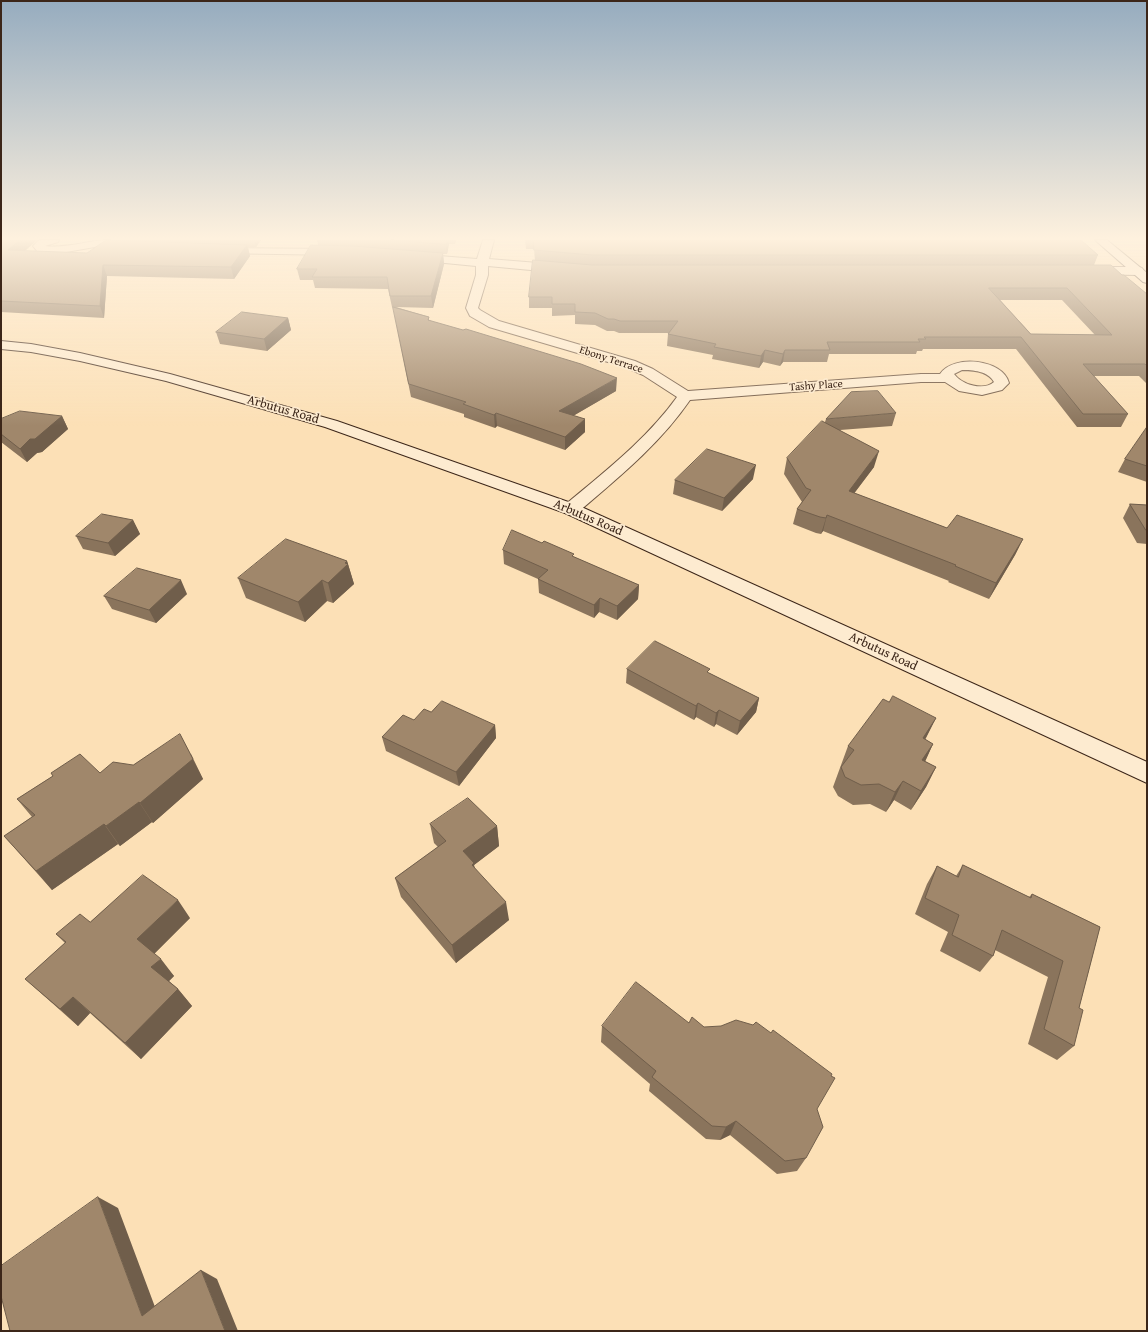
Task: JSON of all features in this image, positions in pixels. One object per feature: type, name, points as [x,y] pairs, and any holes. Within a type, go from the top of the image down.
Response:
[{"type":"street","name":"Ebony Terrace","points":[[474,302],[472,308],[485,319],[508,329],[630,364],[648,372],[685,396]]},
{"type":"street","name":"Arbutus Road","points":[[1,345],[30,348],[80,357],[170,378],[323,422],[571,509],[1147,772]]},
{"type":"street","name":"Tashy Place","points":[[685,396],[921,378],[948,378]]},
{"type":"street","points":[[571,509],[652,438],[674,413],[685,396]]},
{"type":"building","points":[[24,302],[100,302],[100,306]]},
{"type":"building","points":[[552,302],[1002,302],[1031,334],[1112,335],[1081,302],[1147,302],[1147,366],[1145,364],[1083,364],[1128,414],[1083,414],[1021,337],[924,337],[926,339],[918,339],[920,342],[827,342],[830,350],[785,350],[783,354],[765,350],[761,356],[714,347],[716,344],[668,334],[678,321],[620,321],[608,319],[595,313],[575,312],[575,304],[552,304]]},
{"type":"building","points":[[393,307],[429,317],[428,320],[463,330],[466,329],[581,364],[617,378],[559,411],[585,419],[565,437],[496,413],[494,415],[463,404],[466,402],[409,384]]},
{"type":"building","points":[[242,312],[288,318],[264,339],[216,332]]},
{"type":"building","points":[[878,391],[896,413],[826,419],[851,392]]},
{"type":"building","points":[[20,411],[62,416],[35,439],[30,439],[20,449],[1,434],[1,419]]},
{"type":"building","points":[[822,421],[879,451],[849,491],[947,528],[957,515],[1023,539],[996,583],[955,566],[956,565],[827,515],[826,518],[820,517],[797,509],[811,490],[806,488],[787,458]]},
{"type":"building","points":[[1147,427],[1147,466],[1125,459]]},
{"type":"building","points":[[707,449],[756,465],[724,498],[675,480]]},
{"type":"building","points":[[1130,504],[1147,505],[1147,530],[1146,530]]},
{"type":"building","points":[[102,514],[133,520],[108,543],[76,536]]},
{"type":"building","points":[[512,530],[542,543],[544,541],[574,554],[572,556],[639,585],[617,606],[600,598],[594,605],[538,579],[548,570],[503,550]]},
{"type":"building","points":[[286,539],[347,561],[345,563],[348,564],[328,583],[322,580],[298,602],[238,578]]},
{"type":"building","points":[[137,568],[181,580],[149,610],[104,596]]},
{"type":"building","points":[[655,641],[710,669],[707,672],[759,698],[740,721],[719,710],[716,713],[698,703],[696,706],[627,669]]},
{"type":"building","points":[[893,696],[936,718],[923,738],[933,744],[922,760],[936,767],[921,791],[903,781],[895,792],[879,784],[861,785],[845,777],[841,767],[854,750],[848,746],[883,699],[889,702]]},
{"type":"building","points":[[442,701],[495,725],[456,772],[382,737],[403,715],[414,720],[424,709],[431,712]]},
{"type":"building","points":[[180,734],[193,759],[140,803],[139,802],[106,826],[104,824],[36,871],[4,836],[35,815],[17,799],[53,776],[51,773],[80,754],[100,773],[113,762],[133,765]]},
{"type":"building","points":[[468,798],[497,826],[463,851],[474,863],[472,865],[506,902],[452,945],[395,878],[446,841],[430,824]]},
{"type":"building","points":[[963,865],[1031,898],[1032,894],[1100,927],[1079,1008],[1083,1010],[1074,1046],[1044,1029],[1063,961],[1002,930],[993,956],[952,935],[959,915],[925,898],[937,866],[958,877]]},
{"type":"building","points":[[143,875],[178,900],[137,939],[161,959],[151,967],[178,989],[125,1043],[73,997],[60,1009],[25,979],[66,942],[56,934],[80,914],[90,922]]},
{"type":"building","points":[[636,982],[689,1023],[692,1017],[704,1027],[721,1026],[736,1020],[753,1025],[756,1022],[771,1033],[773,1030],[832,1074],[831,1076],[835,1078],[817,1109],[823,1127],[806,1158],[785,1161],[736,1121],[726,1127],[712,1126],[652,1077],[656,1071],[602,1026]]},
{"type":"building","points":[[98,1197],[142,1316],[201,1270],[225,1331],[10,1331],[1,1296],[1,1266]]}]
